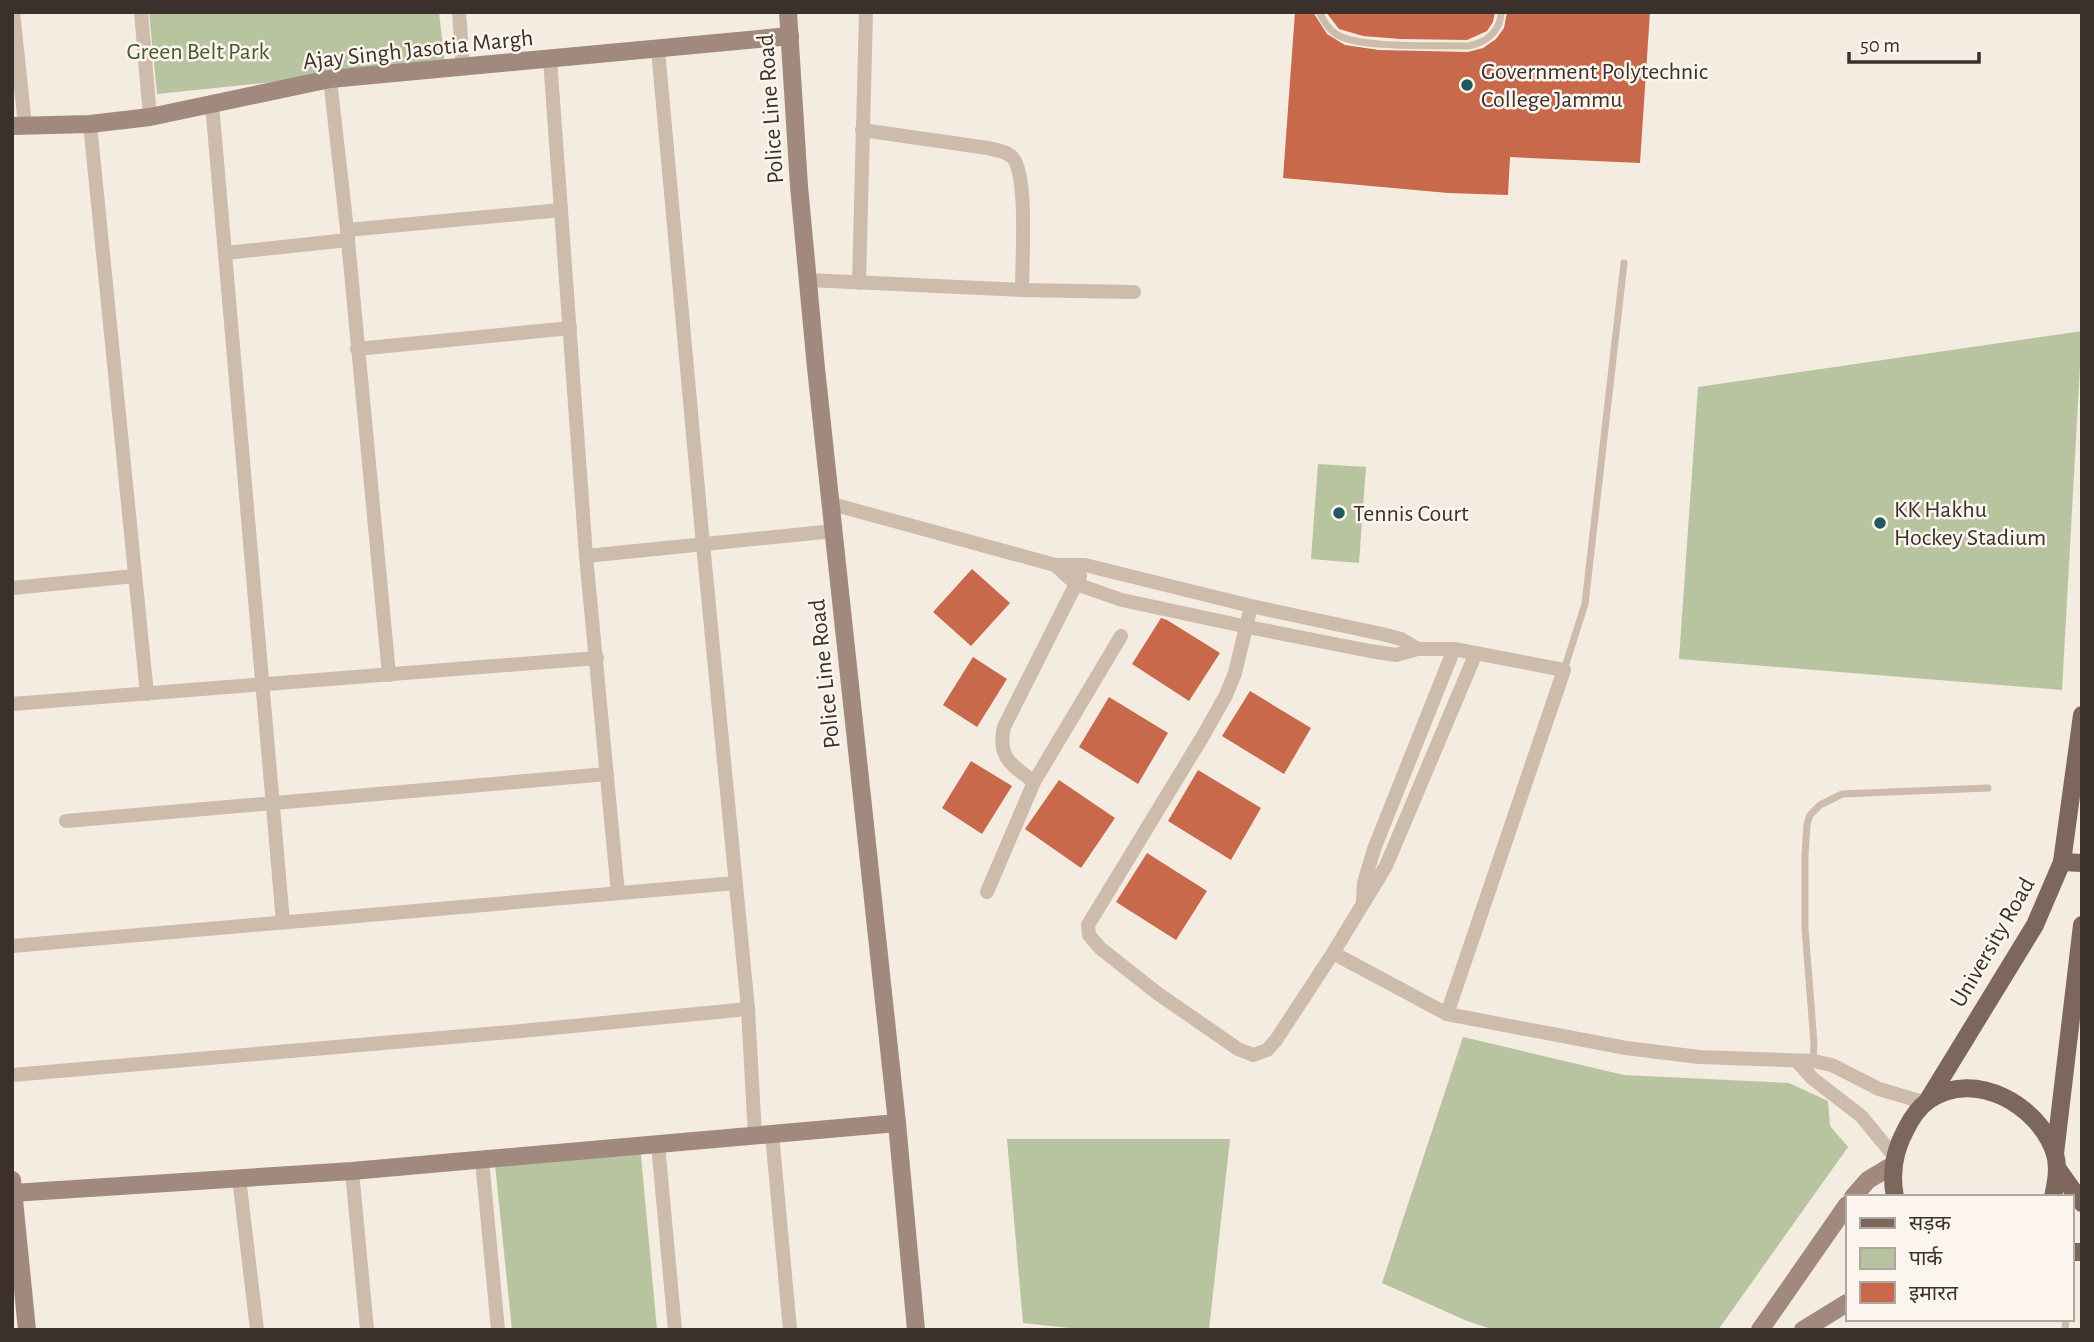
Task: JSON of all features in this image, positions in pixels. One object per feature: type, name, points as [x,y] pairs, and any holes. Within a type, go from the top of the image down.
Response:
[{"type":"main road","name":"University Road","points":[[1894,1161],[1908,1125],[1927,1102],[2035,925],[2062,862],[2082,715]]},
{"type":"main road","points":[[2062,862],[2082,863]]},
{"type":"main road","points":[[2053,1195],[2082,925]]},
{"type":"main road","points":[[1927,1102],[1961,1090],[1976,1089],[2003,1096],[2017,1104],[2039,1124],[2056,1161],[2082,1203]]},
{"type":"main road","points":[[1894,1161],[1895,1195]]},
{"type":"street","points":[[13,12],[18,126]]},
{"type":"street","points":[[141,12],[150,117]]},
{"type":"street","points":[[459,12],[463,67]]},
{"type":"street","name":"Police Line Road","points":[[788,12],[808,280],[897,1123],[916,1330]]},
{"type":"street","points":[[859,283],[866,12]]},
{"type":"street","name":"Ajay Singh Jasotia Margh","points":[[18,126],[90,124],[150,117],[330,79],[790,36]]},
{"type":"street","points":[[658,50],[748,1009],[790,1330]]},
{"type":"street","points":[[550,59],[586,556],[618,893]]},
{"type":"street","points":[[330,79],[389,675]]},
{"type":"street","points":[[212,104],[283,922]]},
{"type":"street","points":[[90,124],[147,694]]},
{"type":"street","points":[[862,130],[1001,150],[1012,157],[1017,164],[1022,188],[1022,290]]},
{"type":"street","points":[[226,253],[347,235],[561,210]]},
{"type":"street","points":[[808,280],[1022,290],[1134,292]]},
{"type":"street","points":[[357,349],[570,328]]},
{"type":"street","points":[[832,504],[1055,565],[1085,565],[1251,606],[1382,634],[1401,639],[1418,649]]},
{"type":"street","points":[[586,556],[834,531]]},
{"type":"street","points":[[1055,565],[1076,584],[1122,600],[1248,627],[1396,655],[1418,649],[1454,649],[1564,670],[1447,1014]]},
{"type":"street","points":[[1034,782],[1007,758],[1002,750],[1001,738],[1004,727],[1085,565]]},
{"type":"street","points":[[12,588],[135,576]]},
{"type":"street","points":[[1251,606],[1236,673],[1226,695],[1088,925],[1089,935],[1100,948],[1157,993],[1252,1055],[1267,1050],[1276,1040],[1333,953],[1363,901],[1374,888],[1386,866],[1476,653]]},
{"type":"street","points":[[987,892],[1034,782],[1121,636]]},
{"type":"street","points":[[1363,901],[1364,883],[1374,849],[1454,649]]},
{"type":"street","points":[[12,704],[597,658]]},
{"type":"street","points":[[66,821],[607,774]]},
{"type":"street","points":[[12,946],[736,883]]},
{"type":"street","points":[[1333,953],[1447,1014],[1626,1048],[1699,1057],[1813,1061],[1832,1065],[1880,1088],[1927,1102]]},
{"type":"street","points":[[12,1075],[748,1009]]},
{"type":"street","points":[[1797,1061],[1812,1078],[1861,1116],[1894,1161],[1868,1180],[1855,1195]]},
{"type":"street","points":[[13,1193],[352,1171],[897,1123]]},
{"type":"street","points":[[658,1144],[675,1330]]},
{"type":"street","points":[[482,1160],[498,1330]]},
{"type":"street","points":[[352,1171],[367,1330]]},
{"type":"street","points":[[239,1178],[257,1330]]},
{"type":"street","points":[[12,1180],[27,1330]]},
{"type":"street","points":[[1760,1330],[1846,1206]]},
{"type":"street","points":[[1803,1330],[1846,1304]]},
{"type":"lane","points":[[1320,12],[1325,23],[1336,34],[1348,39],[1468,47],[1483,42],[1494,33],[1499,26],[1501,12]]},
{"type":"lane","points":[[1564,670],[1585,604],[1624,263]]},
{"type":"lane","points":[[1812,1078],[1805,928],[1805,855],[1810,815],[1820,804],[1842,794],[1988,788]]},
{"type":"green space","name":"Green Belt Park","points":[[149,12],[439,12],[445,64],[157,94]]},
{"type":"green space","name":"KK Hakhu Hockey Stadium","points":[[2082,331],[2062,690],[1679,659],[1698,387]]},
{"type":"green space","name":"Tennis Court","points":[[1318,464],[1366,467],[1359,563],[1311,559]]},
{"type":"green space","points":[[1463,1037],[1624,1075],[1789,1083],[1828,1101],[1830,1126],[1848,1147],[1718,1330],[1495,1330],[1467,1321],[1382,1283]]},
{"type":"green space","points":[[1007,1139],[1230,1139],[1209,1330],[1088,1330],[1023,1323]]},
{"type":"green space","points":[[640,1145],[657,1330],[512,1330],[494,1155]]},
{"type":"building","name":"Government Polytechnic College Jammu","points":[[1295,12],[1313,12],[1327,34],[1345,45],[1379,50],[1468,52],[1483,48],[1496,39],[1504,28],[1507,12],[1650,12],[1640,163],[1510,157],[1508,195],[1448,193],[1283,178]]},
{"type":"building","points":[[1326,12],[1495,12],[1487,31],[1467,40],[1363,36],[1339,29]]},
{"type":"building","points":[[972,569],[1010,603],[971,646],[933,612]]},
{"type":"building","points":[[1161,618],[1220,653],[1189,701],[1132,664]]},
{"type":"building","points":[[973,657],[1007,679],[977,727],[943,705]]},
{"type":"building","points":[[1250,691],[1311,728],[1284,774],[1222,736]]},
{"type":"building","points":[[1109,697],[1168,733],[1138,784],[1079,747]]},
{"type":"building","points":[[971,761],[1012,786],[982,834],[942,808]]},
{"type":"building","points":[[1198,770],[1261,808],[1231,860],[1168,821]]},
{"type":"building","points":[[1059,780],[1115,818],[1081,868],[1025,829]]},
{"type":"building","points":[[1147,853],[1207,891],[1176,940],[1116,902]]},
{"type":"place","name":"Government Polytechnic College Jammu","points":[[1467,85]]},
{"type":"place","name":"Tennis Court","points":[[1339,513]]},
{"type":"place","name":"KK Hakhu Hockey Stadium","points":[[1880,523]]}]
